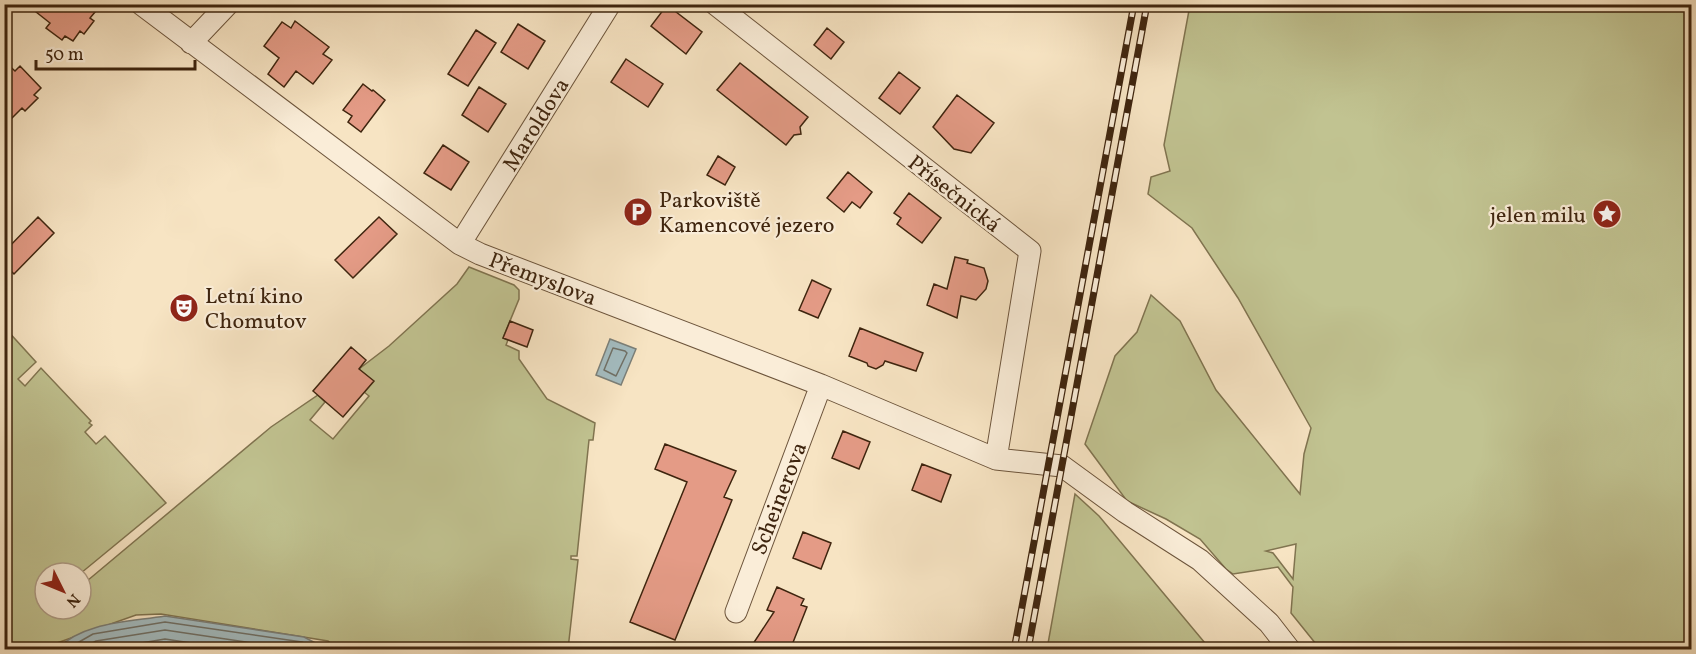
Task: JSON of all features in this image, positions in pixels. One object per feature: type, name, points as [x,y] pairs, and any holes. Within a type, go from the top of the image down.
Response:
[{"type":"street","name":"Přemyslova","points":[[141,4],[460,244],[480,254],[820,385],[996,459],[1062,466],[1125,512],[1200,560],[1269,623],[1290,650]]},
{"type":"street","points":[[191,43],[228,4]]},
{"type":"street","name":"Maroldova","points":[[460,244],[610,4]]},
{"type":"street","name":"Přísečnická","points":[[715,4],[1030,251],[996,459]]},
{"type":"street","name":"Scheinerova","points":[[736,612],[820,385]]},
{"type":"green space","points":[[1190,5],[1691,5],[1691,649],[1320,649],[1291,613],[1293,587],[1278,567],[1233,574],[1200,539],[1166,519],[1127,501],[1085,444],[1115,356],[1137,332],[1151,295],[1180,321],[1216,390],[1300,494],[1304,454],[1311,428],[1238,298],[1192,228],[1148,194],[1151,177],[1170,171],[1164,145]],"holes":[[[1296,544],[1293,579],[1273,553],[1266,551]]]},
{"type":"green space","points":[[469,267],[514,285],[519,290],[519,299],[503,338],[508,340],[506,345],[519,351],[519,359],[547,399],[595,423],[593,440],[589,440],[577,556],[571,556],[571,559],[578,560],[568,649],[337,649],[328,641],[161,614],[136,615],[57,643],[48,649],[5,649],[5,328],[36,362],[18,379],[25,386],[41,368],[91,421],[89,423],[92,425],[85,432],[96,444],[105,436],[166,503],[93,563],[93,561],[33,561],[33,621],[93,621],[93,576],[271,427],[318,395],[325,402],[310,420],[333,439],[369,396],[364,392],[373,381],[359,369],[389,346],[457,284]]},
{"type":"green space","points":[[1075,494],[1099,516],[1210,649],[1047,649]]},
{"type":"water","points":[[610,339],[636,349],[621,385],[596,375]]},
{"type":"water","points":[[165,616],[304,637],[327,649],[57,649],[80,633],[93,628]]},
{"type":"building","points":[[26,4],[85,4],[95,12],[90,18],[94,21],[84,34],[80,31],[73,41],[65,36],[62,40],[46,28],[50,23]]},
{"type":"building","points":[[667,5],[702,32],[686,54],[651,26]]},
{"type":"building","points":[[295,21],[329,47],[323,54],[332,60],[313,84],[296,71],[284,87],[268,74],[279,58],[264,46],[282,22],[291,28]]},
{"type":"building","points":[[518,24],[545,41],[528,69],[501,52]]},
{"type":"building","points":[[827,28],[844,42],[831,59],[814,45]]},
{"type":"building","points":[[476,30],[496,43],[468,86],[448,74]]},
{"type":"building","points":[[626,59],[663,84],[648,107],[611,82]]},
{"type":"building","points":[[4,61],[15,71],[20,66],[41,88],[34,95],[38,98],[25,111],[22,108],[4,126]]},
{"type":"building","points":[[740,63],[808,117],[800,127],[801,134],[794,135],[786,145],[717,90]]},
{"type":"building","points":[[899,72],[920,88],[900,114],[879,98]]},
{"type":"building","points":[[363,84],[385,100],[361,132],[348,122],[352,116],[343,110]]},
{"type":"building","points":[[479,87],[506,104],[488,132],[462,115]]},
{"type":"building","points":[[957,95],[994,123],[971,153],[954,149],[933,127]]},
{"type":"building","points":[[443,145],[469,162],[451,190],[424,173]]},
{"type":"building","points":[[718,156],[735,167],[725,185],[707,175]]},
{"type":"building","points":[[848,172],[872,192],[860,208],[852,202],[844,212],[827,198]]},
{"type":"building","points":[[909,193],[941,218],[922,243],[897,224],[901,218],[894,213]]},
{"type":"building","points":[[38,217],[54,233],[14,274],[4,264],[4,252]]},
{"type":"building","points":[[379,217],[397,234],[353,278],[335,260]]},
{"type":"building","points":[[955,257],[968,260],[967,263],[984,268],[988,281],[986,289],[976,300],[961,296],[957,318],[927,305],[934,284],[947,289]]},
{"type":"building","points":[[812,280],[831,289],[818,318],[799,310]]},
{"type":"building","points":[[510,321],[533,330],[527,347],[503,338]]},
{"type":"building","points":[[860,328],[923,353],[916,371],[885,361],[876,369],[849,356]]},
{"type":"building","points":[[351,347],[366,360],[359,369],[374,381],[343,417],[313,391]]},
{"type":"building","points":[[843,431],[870,442],[859,469],[832,458]]},
{"type":"building","points":[[665,444],[736,471],[724,497],[732,500],[675,640],[630,622],[687,482],[655,469]]},
{"type":"building","points":[[922,464],[951,475],[941,502],[912,490]]},
{"type":"building","points":[[803,532],[831,543],[821,569],[793,558]]},
{"type":"building","points":[[777,587],[804,599],[801,605],[807,607],[790,650],[749,650],[774,612],[767,610]]},
{"type":"railway","points":[[1014,650],[1134,4]]},
{"type":"railway","points":[[1028,650],[1147,4]]},
{"type":"place","name":"Parkoviště Kamencové jezero","points":[[638,212]]},
{"type":"place","name":"jelen milu","points":[[1607,214]]},
{"type":"place","name":"Letní kino Chomutov","points":[[184,308]]}]
